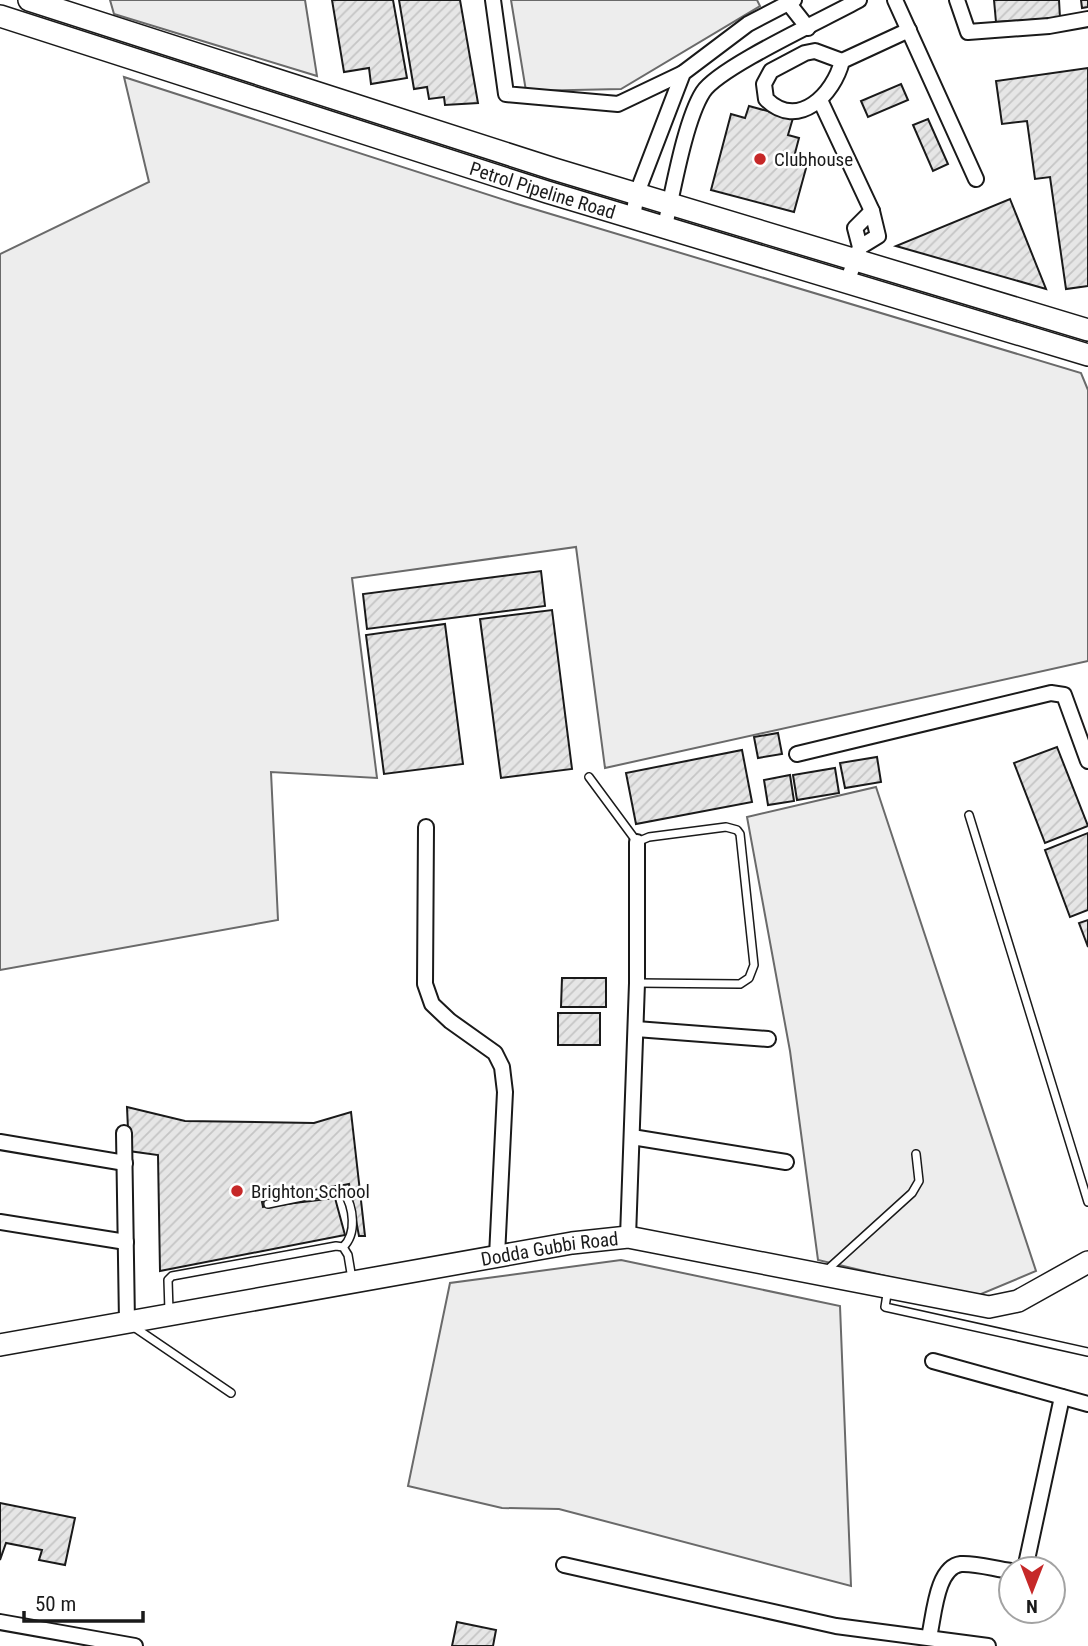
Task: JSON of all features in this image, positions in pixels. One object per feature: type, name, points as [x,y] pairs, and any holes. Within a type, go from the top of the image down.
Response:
[{"type":"main road","name":"Petrol Pipeline Road","points":[[29,0],[637,193],[858,254],[1088,330]]},
{"type":"main road","name":"Petrol Pipeline Road","points":[[0,16],[633,217],[1088,355]]},
{"type":"main road","points":[[209,83],[218,61]]},
{"type":"main road","name":"Dodda Gubbi Road","points":[[0,1345],[497,1256],[628,1237],[989,1307],[1018,1301],[1088,1262]]},
{"type":"street","points":[[493,0],[506,94],[618,104],[683,72],[748,24],[790,1],[808,28]]},
{"type":"street","points":[[665,226],[691,119],[708,85],[732,68],[859,0]]},
{"type":"street","points":[[895,0],[976,179]]},
{"type":"street","points":[[957,0],[968,33],[1049,26],[1088,19]]},
{"type":"street","points":[[842,61],[835,84],[820,100],[801,110],[782,110],[766,99],[764,84],[771,71],[805,53],[815,51],[842,61],[909,30]]},
{"type":"street","points":[[633,217],[637,193],[683,72]]},
{"type":"street","points":[[820,100],[872,211],[878,236],[858,254],[847,282]]},
{"type":"street","points":[[858,254],[855,228],[872,211]]},
{"type":"street","points":[[797,754],[1051,693],[1064,695],[1088,761]]},
{"type":"street","points":[[426,827],[425,984],[432,1004],[450,1021],[495,1053],[502,1067],[505,1091],[497,1256]]},
{"type":"street","points":[[628,1237],[636,1029],[638,842]]},
{"type":"street","points":[[636,1029],[768,1039]]},
{"type":"street","points":[[124,1133],[127,1322]]},
{"type":"street","points":[[632,1137],[786,1162]]},
{"type":"street","points":[[0,1142],[125,1163]]},
{"type":"street","points":[[0,1222],[126,1242]]},
{"type":"street","points":[[933,1361],[1088,1404]]},
{"type":"street","points":[[1028,1555],[1062,1397]]},
{"type":"street","points":[[929,1637],[943,1576],[951,1567],[962,1564],[997,1569]]},
{"type":"street","points":[[564,1565],[836,1626],[988,1646]]},
{"type":"street","points":[[0,1622],[135,1646]]},
{"type":"lane","points":[[589,777],[638,842],[649,836],[726,827],[737,830],[740,834],[754,965],[749,978],[740,984],[637,983]]},
{"type":"lane","points":[[969,815],[1088,1202]]},
{"type":"lane","points":[[822,1275],[912,1194],[919,1181],[916,1154]]},
{"type":"lane","points":[[169,1315],[167,1280],[172,1276],[343,1247],[351,1240],[353,1231],[343,1191],[336,1190],[268,1204]]},
{"type":"lane","points":[[343,1247],[348,1255],[352,1282]]},
{"type":"lane","points":[[888,1287],[885,1307],[1088,1352]]},
{"type":"lane","points":[[127,1322],[231,1393]]},
{"type":"shaded area","points":[[110,0],[305,0],[317,76],[114,14]]},
{"type":"shaded area","points":[[511,0],[757,0],[760,6],[621,89],[526,91]]},
{"type":"shaded area","points":[[124,77],[514,203],[1081,373],[1088,390],[1088,661],[605,768],[576,547],[352,578],[377,778],[271,772],[278,920],[0,970],[0,254],[149,182]]},
{"type":"shaded area","points":[[876,787],[1036,1271],[974,1297],[818,1260],[790,1051],[747,817]]},
{"type":"shaded area","points":[[621,1260],[840,1306],[851,1586],[559,1509],[502,1508],[408,1486],[450,1283]]},
{"type":"building","points":[[332,0],[393,0],[407,78],[371,84],[369,68],[344,72]]},
{"type":"building","points":[[399,0],[460,0],[478,103],[445,105],[444,97],[429,99],[427,87],[414,89]]},
{"type":"building","points":[[994,0],[1059,0],[1060,18],[996,22]]},
{"type":"building","points":[[1081,0],[1088,0],[1088,7],[1082,8]]},
{"type":"building","points":[[1088,68],[1088,286],[1066,289],[1050,177],[1035,179],[1027,121],[1002,124],[996,81]]},
{"type":"building","points":[[901,84],[908,100],[868,117],[861,101]]},
{"type":"building","name":"Clubhouse","points":[[749,106],[793,118],[788,135],[799,138],[794,157],[808,161],[794,212],[711,190],[731,114],[745,118]]},
{"type":"building","points":[[928,119],[948,164],[933,171],[913,125]]},
{"type":"building","points":[[1010,199],[1046,289],[896,246]]},
{"type":"building","points":[[541,571],[545,606],[367,629],[363,594]]},
{"type":"building","points":[[552,610],[572,769],[501,778],[480,619]]},
{"type":"building","points":[[445,624],[463,764],[384,774],[366,635]]},
{"type":"building","points":[[778,733],[782,754],[758,758],[754,737]]},
{"type":"building","points":[[1057,747],[1088,826],[1045,843],[1014,763]]},
{"type":"building","points":[[742,750],[752,802],[636,824],[626,773]]},
{"type":"building","points":[[877,757],[881,782],[845,788],[840,763]]},
{"type":"building","points":[[835,768],[839,793],[797,800],[793,775]]},
{"type":"building","points":[[790,775],[794,801],[768,805],[764,780]]},
{"type":"building","points":[[1088,833],[1088,910],[1070,917],[1045,850]]},
{"type":"building","points":[[1088,920],[1088,947],[1079,923]]},
{"type":"building","points":[[562,978],[606,978],[606,1007],[561,1007]]},
{"type":"building","points":[[558,1013],[600,1013],[600,1045],[558,1045]]},
{"type":"building","name":"Brighton School","points":[[127,1107],[185,1121],[314,1123],[351,1112],[365,1236],[359,1236],[349,1184],[262,1202],[263,1207],[335,1198],[345,1235],[160,1271],[158,1155],[129,1151]]},
{"type":"building","points":[[0,1503],[75,1518],[65,1565],[39,1560],[42,1550],[6,1543],[0,1560]]},
{"type":"building","points":[[457,1622],[496,1630],[493,1646],[452,1646]]},
{"type":"place","name":"Clubhouse","points":[[760,159]]},
{"type":"place","name":"Brighton School","points":[[237,1191]]}]
